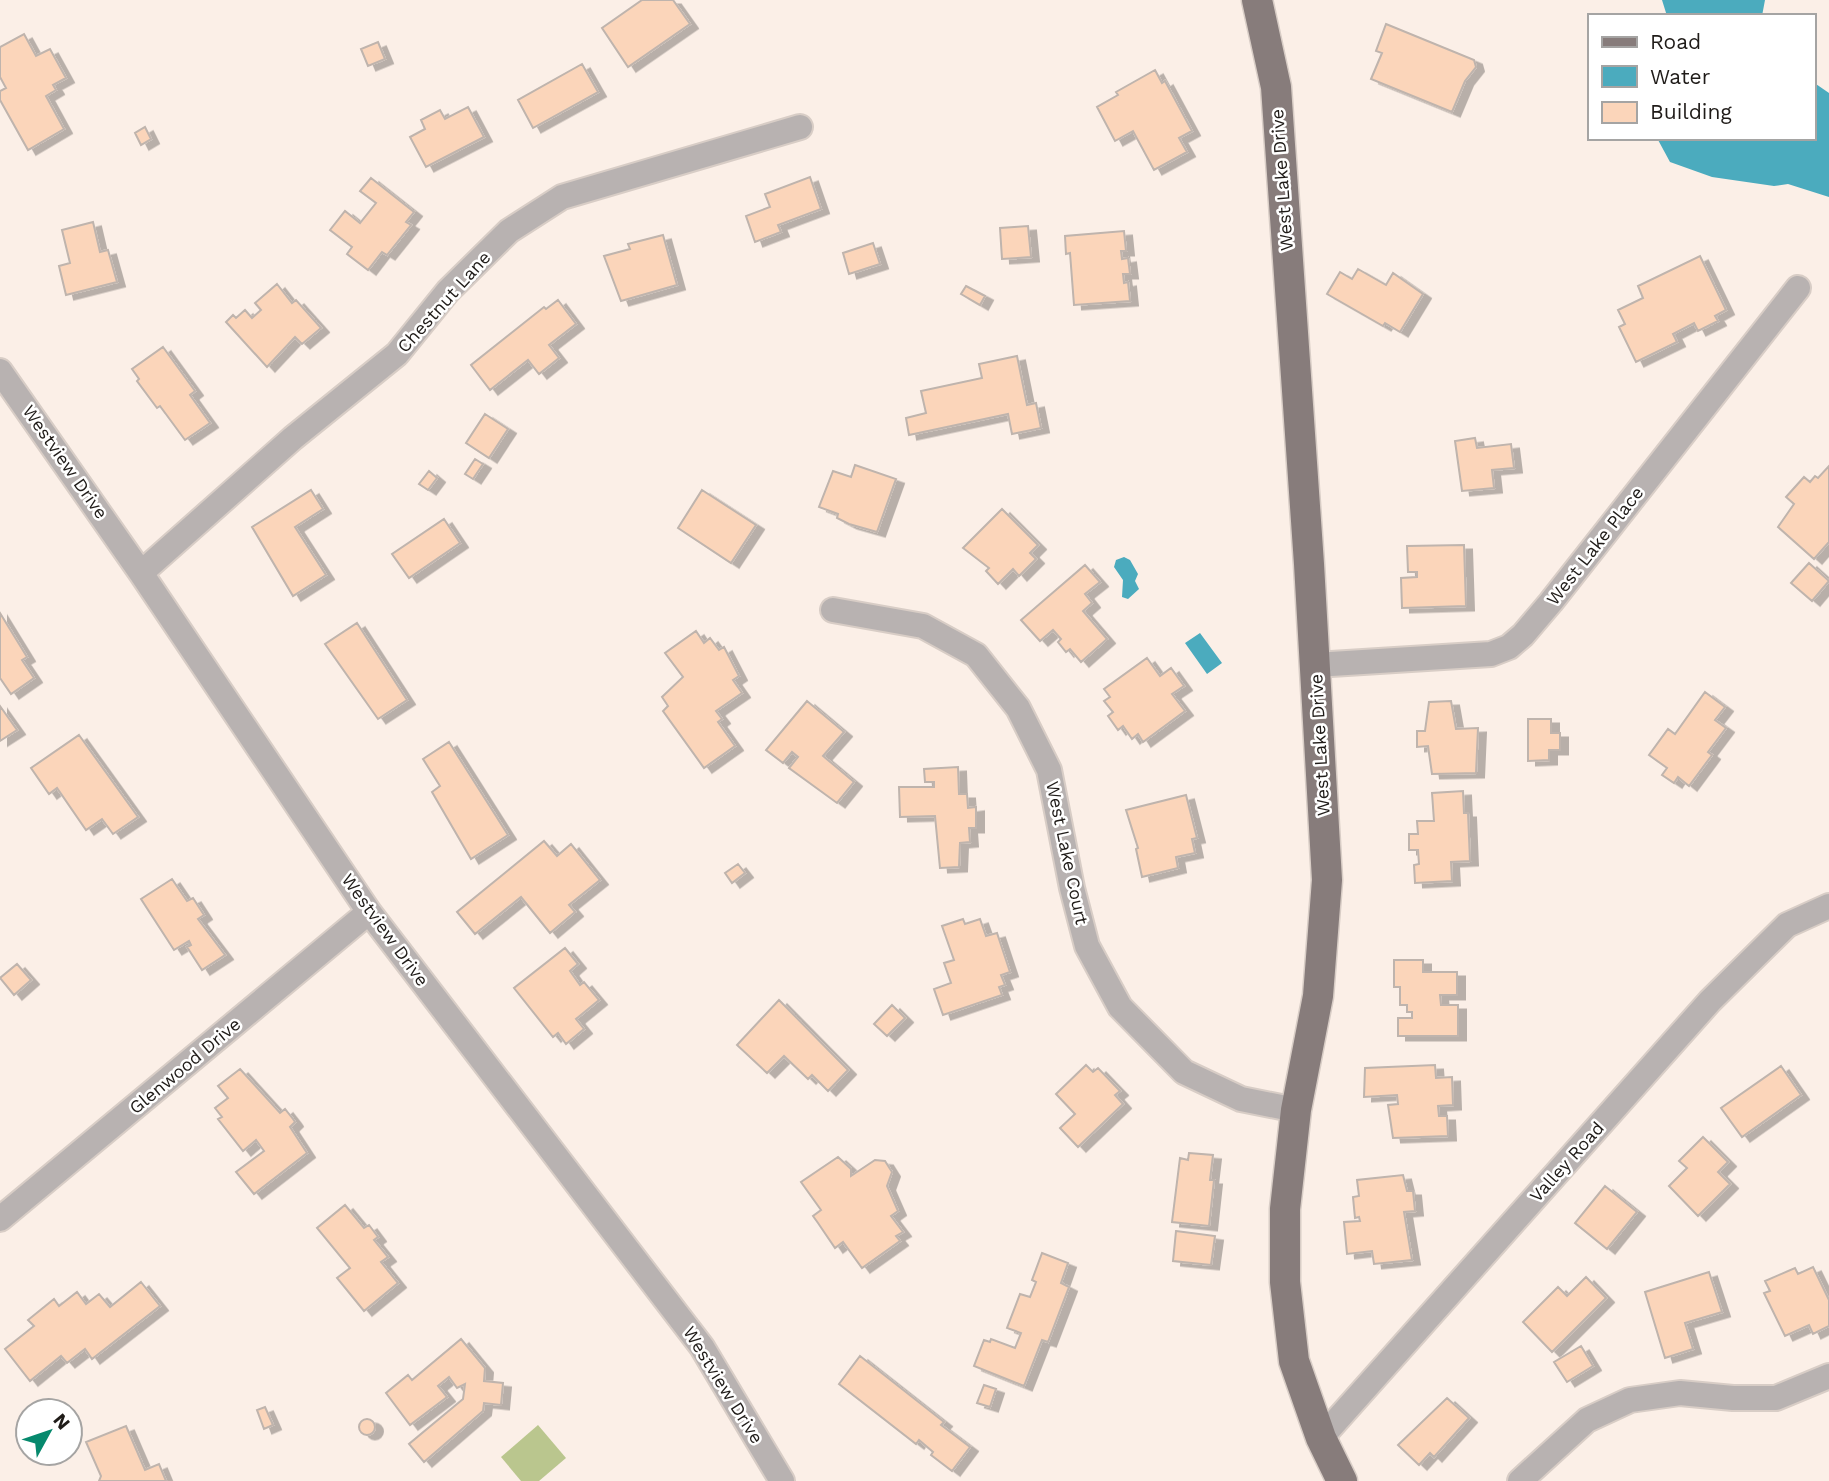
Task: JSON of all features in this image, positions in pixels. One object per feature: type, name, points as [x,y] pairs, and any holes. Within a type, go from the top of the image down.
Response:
[{"type":"main road","name":"West Lake Drive","points":[[1257,0],[1276,87],[1327,880],[1318,996],[1296,1110],[1285,1209],[1285,1282],[1294,1361],[1321,1438],[1342,1481]]},
{"type":"street","name":"Chestnut Lane","points":[[141,572],[293,438],[397,354],[449,291],[509,231],[562,197],[800,127]]},
{"type":"street","name":"West Lake Place","points":[[1315,666],[1491,654],[1509,647],[1524,635],[1551,602],[1798,288]]},
{"type":"street","name":"Westview Drive","points":[[0,371],[141,572],[369,912],[702,1347],[782,1481]]},
{"type":"street","name":"West Lake Court","points":[[833,610],[923,626],[976,655],[1018,708],[1049,770],[1087,946],[1120,1007],[1184,1072],[1241,1099],[1296,1110]]},
{"type":"street","name":"Valley Road","points":[[1321,1438],[1710,1001],[1787,925],[1829,906]]},
{"type":"street","name":"Glenwood Drive","points":[[0,1219],[369,912]]},
{"type":"street","points":[[1520,1481],[1587,1420],[1630,1399],[1680,1393],[1733,1398],[1776,1398],[1829,1376]]},
{"type":"green space","points":[[538,1425],[566,1458],[539,1481],[521,1481],[501,1457]]},
{"type":"water","points":[[1662,0],[1765,0],[1762,14],[1666,14]]},
{"type":"water","points":[[1815,83],[1829,93],[1829,197],[1788,184],[1774,186],[1712,177],[1670,162],[1658,140],[1815,140]]},
{"type":"water","points":[[1124,557],[1130,560],[1138,574],[1135,581],[1139,589],[1128,599],[1122,597],[1123,580],[1114,567],[1116,560]]},
{"type":"water","points":[[1200,633],[1222,663],[1207,674],[1185,643]]},
{"type":"building","points":[[642,0],[673,0],[690,24],[628,67],[602,28]]},
{"type":"building","points":[[1386,24],[1474,60],[1476,67],[1465,81],[1452,112],[1371,79],[1382,53],[1376,51]]},
{"type":"building","points":[[24,34],[36,56],[50,49],[66,78],[53,85],[56,90],[46,96],[64,129],[28,150],[0,100],[0,91],[6,88],[0,77],[0,47]]},
{"type":"building","points":[[378,42],[385,59],[368,66],[361,49]]},
{"type":"building","points":[[582,64],[598,92],[533,128],[518,100]]},
{"type":"building","points":[[1155,70],[1162,83],[1165,81],[1192,131],[1179,138],[1187,152],[1154,170],[1133,131],[1115,141],[1097,107],[1118,95],[1116,92]]},
{"type":"building","points":[[468,107],[484,137],[426,167],[410,137],[425,129],[421,120],[440,110],[445,119]]},
{"type":"building","points":[[145,127],[151,139],[141,145],[135,133]]},
{"type":"building","points":[[810,177],[821,209],[778,225],[781,232],[755,242],[746,216],[770,207],[765,194]]},
{"type":"building","points":[[371,178],[414,212],[406,222],[411,225],[387,255],[382,252],[368,270],[347,254],[352,247],[330,230],[345,211],[360,223],[376,203],[360,191]]},
{"type":"building","points":[[93,222],[100,252],[108,250],[117,282],[66,295],[59,266],[70,263],[62,230]]},
{"type":"building","points":[[1028,226],[1031,257],[1002,259],[1000,228]]},
{"type":"building","points":[[1124,231],[1126,251],[1121,251],[1122,259],[1128,258],[1130,274],[1123,274],[1124,283],[1128,282],[1130,301],[1074,305],[1070,253],[1066,254],[1065,236]]},
{"type":"building","points":[[663,235],[677,285],[621,301],[604,256],[630,249],[628,244]]},
{"type":"building","points":[[873,243],[880,264],[849,274],[843,253]]},
{"type":"building","points":[[1700,256],[1726,310],[1715,316],[1718,321],[1698,331],[1694,323],[1673,334],[1677,342],[1636,362],[1619,327],[1625,324],[1618,310],[1643,298],[1638,286]]},
{"type":"building","points":[[1358,269],[1386,285],[1393,273],[1423,294],[1400,332],[1385,323],[1383,326],[1327,294],[1340,272],[1352,279]]},
{"type":"building","points":[[277,284],[292,303],[296,300],[321,328],[302,344],[295,337],[267,367],[226,322],[233,315],[236,318],[245,310],[252,318],[261,310],[255,303]]},
{"type":"building","points":[[966,286],[985,296],[980,305],[961,294]]},
{"type":"building","points":[[558,300],[576,324],[549,345],[559,358],[539,374],[528,360],[490,390],[471,365],[544,307],[546,309]]},
{"type":"building","points":[[163,347],[195,391],[190,395],[210,423],[185,440],[160,406],[157,408],[137,381],[139,379],[132,369]]},
{"type":"building","points":[[1017,356],[1027,405],[1036,403],[1041,428],[1012,434],[1008,414],[909,435],[906,418],[926,413],[921,391],[982,378],[979,364]]},
{"type":"building","points":[[485,414],[508,429],[489,458],[466,443]]},
{"type":"building","points":[[1475,438],[1477,448],[1511,444],[1514,468],[1492,470],[1494,488],[1462,491],[1455,441]]},
{"type":"building","points":[[475,459],[483,464],[473,479],[465,474]]},
{"type":"building","points":[[855,465],[896,479],[877,532],[849,524],[837,518],[838,514],[819,507],[833,471],[851,477]]},
{"type":"building","points":[[1829,466],[1829,542],[1814,559],[1778,527],[1794,504],[1786,497],[1804,477],[1810,482]]},
{"type":"building","points":[[429,471],[437,478],[428,490],[419,484]]},
{"type":"building","points":[[311,490],[323,509],[295,527],[326,575],[293,596],[252,527]]},
{"type":"building","points":[[702,490],[756,525],[731,563],[678,528]]},
{"type":"building","points":[[1002,509],[1038,545],[1030,553],[1036,559],[1019,576],[1013,569],[998,584],[986,571],[989,568],[963,548]]},
{"type":"building","points":[[444,519],[460,543],[409,578],[392,554]]},
{"type":"building","points":[[1464,545],[1466,606],[1402,608],[1401,578],[1417,577],[1417,572],[1408,572],[1407,546]]},
{"type":"building","points":[[1809,563],[1829,581],[1812,601],[1791,583]]},
{"type":"building","points":[[1085,565],[1100,582],[1085,594],[1092,603],[1083,611],[1107,639],[1081,662],[1070,649],[1066,652],[1058,642],[1061,639],[1053,630],[1040,641],[1021,620]]},
{"type":"building","points":[[0,613],[27,657],[22,660],[34,678],[11,694],[0,678]]},
{"type":"building","points":[[357,623],[407,700],[378,719],[325,644]]},
{"type":"building","points":[[696,631],[704,643],[710,638],[719,650],[724,647],[739,676],[733,680],[742,693],[716,711],[722,719],[718,722],[735,746],[704,768],[663,711],[668,706],[662,697],[683,677],[665,653]]},
{"type":"building","points":[[1147,658],[1160,676],[1171,668],[1184,686],[1172,694],[1185,711],[1143,742],[1138,734],[1132,739],[1123,726],[1118,730],[1108,716],[1113,712],[1104,701],[1110,697],[1104,689]]},
{"type":"building","points":[[1705,692],[1725,707],[1715,720],[1726,728],[1708,752],[1712,755],[1689,786],[1678,777],[1674,783],[1662,775],[1667,768],[1649,755],[1668,729],[1675,734]]},
{"type":"building","points":[[807,701],[844,732],[823,756],[854,782],[837,803],[789,768],[798,757],[792,752],[783,763],[766,750]]},
{"type":"building","points":[[1451,701],[1456,729],[1478,728],[1476,773],[1432,774],[1428,746],[1417,747],[1417,731],[1425,731],[1429,702]]},
{"type":"building","points":[[0,706],[17,730],[0,741]]},
{"type":"building","points":[[1528,719],[1551,719],[1551,733],[1560,733],[1560,750],[1549,750],[1549,760],[1528,761]]},
{"type":"building","points":[[79,735],[138,817],[113,834],[102,819],[86,830],[57,788],[49,794],[31,768]]},
{"type":"building","points":[[449,742],[508,835],[471,859],[432,792],[440,786],[423,759]]},
{"type":"building","points":[[958,767],[959,794],[967,794],[968,808],[976,807],[976,828],[969,828],[970,842],[960,843],[959,867],[940,868],[935,816],[900,817],[899,787],[934,787],[934,782],[925,782],[924,769]]},
{"type":"building","points":[[1463,791],[1464,813],[1468,813],[1470,861],[1451,862],[1452,881],[1415,883],[1414,865],[1419,864],[1418,850],[1409,850],[1409,834],[1418,834],[1417,821],[1434,821],[1432,793]]},
{"type":"building","points":[[1186,795],[1197,838],[1192,839],[1195,853],[1176,857],[1178,868],[1142,877],[1136,849],[1138,848],[1126,810]]},
{"type":"building","points":[[544,841],[557,856],[571,844],[600,880],[569,905],[575,912],[550,933],[521,897],[475,934],[457,912]]},
{"type":"building","points":[[738,864],[745,873],[732,883],[725,873]]},
{"type":"building","points":[[172,879],[187,901],[193,898],[204,915],[198,919],[225,955],[202,970],[187,947],[191,945],[189,941],[174,950],[141,899]]},
{"type":"building","points":[[963,919],[965,924],[980,919],[986,936],[997,933],[1010,972],[1001,975],[1005,985],[999,987],[1002,995],[943,1015],[934,989],[951,983],[944,963],[954,960],[942,926]]},
{"type":"building","points":[[565,948],[578,964],[570,971],[580,985],[584,982],[599,1000],[576,1019],[584,1029],[566,1044],[558,1033],[553,1037],[514,988]]},
{"type":"building","points":[[1394,960],[1423,960],[1423,972],[1457,972],[1457,995],[1440,995],[1441,1005],[1458,1005],[1458,1036],[1398,1036],[1398,1018],[1412,1018],[1412,1012],[1407,1012],[1407,1005],[1400,1005],[1400,987],[1394,987]]},
{"type":"building","points":[[17,964],[31,980],[14,995],[0,978]]},
{"type":"building","points":[[779,1000],[848,1070],[828,1091],[812,1075],[808,1079],[784,1056],[767,1073],[737,1045]]},
{"type":"building","points":[[892,1005],[905,1018],[887,1036],[874,1024]]},
{"type":"building","points":[[1086,1065],[1093,1072],[1098,1068],[1120,1091],[1115,1095],[1123,1104],[1078,1147],[1060,1128],[1075,1114],[1056,1094]]},
{"type":"building","points":[[1435,1065],[1436,1078],[1452,1077],[1453,1105],[1438,1106],[1439,1116],[1447,1116],[1448,1136],[1393,1138],[1388,1105],[1398,1104],[1397,1095],[1364,1097],[1365,1068]]},
{"type":"building","points":[[1781,1066],[1801,1095],[1742,1137],[1721,1108]]},
{"type":"building","points":[[240,1069],[280,1113],[285,1109],[293,1119],[295,1122],[290,1127],[307,1153],[254,1194],[236,1172],[264,1151],[256,1140],[243,1151],[218,1119],[222,1117],[215,1108],[228,1098],[218,1086]]},
{"type":"building","points":[[1703,1137],[1728,1162],[1718,1172],[1730,1184],[1698,1216],[1669,1186],[1687,1168],[1679,1161]]},
{"type":"building","points":[[1189,1153],[1213,1155],[1210,1180],[1214,1180],[1209,1226],[1172,1222],[1180,1158],[1188,1160]]},
{"type":"building","points":[[838,1157],[851,1169],[851,1176],[875,1160],[885,1161],[892,1172],[887,1186],[898,1211],[891,1216],[903,1232],[896,1236],[900,1241],[862,1268],[843,1242],[835,1248],[813,1216],[821,1210],[801,1182]]},
{"type":"building","points":[[1403,1175],[1407,1191],[1413,1191],[1415,1211],[1404,1212],[1412,1260],[1374,1264],[1372,1251],[1347,1254],[1344,1222],[1360,1221],[1359,1217],[1355,1218],[1353,1197],[1359,1196],[1357,1180]]},
{"type":"building","points":[[1605,1186],[1637,1212],[1607,1249],[1575,1223]]},
{"type":"building","points":[[345,1205],[364,1228],[369,1225],[378,1237],[374,1240],[388,1257],[381,1262],[398,1283],[364,1311],[337,1278],[350,1268],[317,1228]]},
{"type":"building","points":[[1176,1231],[1215,1236],[1211,1265],[1173,1261]]},
{"type":"building","points":[[1042,1253],[1068,1263],[1061,1283],[1069,1287],[1048,1342],[1042,1340],[1024,1386],[974,1366],[984,1340],[990,1342],[991,1339],[1015,1348],[1021,1333],[1007,1328],[1020,1294],[1030,1297],[1036,1282],[1032,1280]]},
{"type":"building","points":[[1813,1267],[1829,1300],[1829,1326],[1813,1334],[1809,1325],[1785,1336],[1764,1293],[1770,1291],[1765,1281],[1795,1268],[1798,1274]]},
{"type":"building","points":[[1709,1272],[1722,1312],[1685,1323],[1693,1349],[1665,1358],[1645,1292]]},
{"type":"building","points":[[1586,1277],[1606,1298],[1552,1352],[1523,1322],[1558,1287],[1567,1296]]},
{"type":"building","points":[[141,1282],[160,1306],[92,1359],[85,1349],[67,1363],[61,1356],[30,1381],[5,1349],[34,1326],[28,1320],[54,1299],[59,1306],[77,1292],[86,1304],[99,1294],[110,1307]]},
{"type":"building","points":[[461,1339],[485,1368],[484,1381],[503,1383],[501,1405],[484,1403],[483,1411],[424,1462],[409,1444],[463,1399],[465,1384],[457,1388],[449,1377],[438,1386],[447,1397],[410,1425],[386,1393],[408,1375],[412,1380]]},
{"type":"building","points":[[1581,1346],[1593,1366],[1567,1382],[1554,1362]]},
{"type":"building","points":[[860,1356],[944,1422],[941,1425],[970,1447],[952,1471],[931,1455],[933,1452],[919,1440],[916,1444],[839,1384]]},
{"type":"building","points":[[984,1385],[996,1389],[990,1407],[977,1403]]},
{"type":"building","points":[[1447,1398],[1469,1418],[1434,1457],[1430,1453],[1419,1465],[1398,1445]]},
{"type":"building","points":[[265,1407],[273,1425],[264,1429],[257,1410]]},
{"type":"building","points":[[367,1419],[373,1421],[373,1433],[367,1435],[361,1433],[359,1427],[361,1421]]},
{"type":"building","points":[[126,1426],[145,1470],[159,1464],[166,1481],[99,1481],[101,1476],[86,1442]]}]
